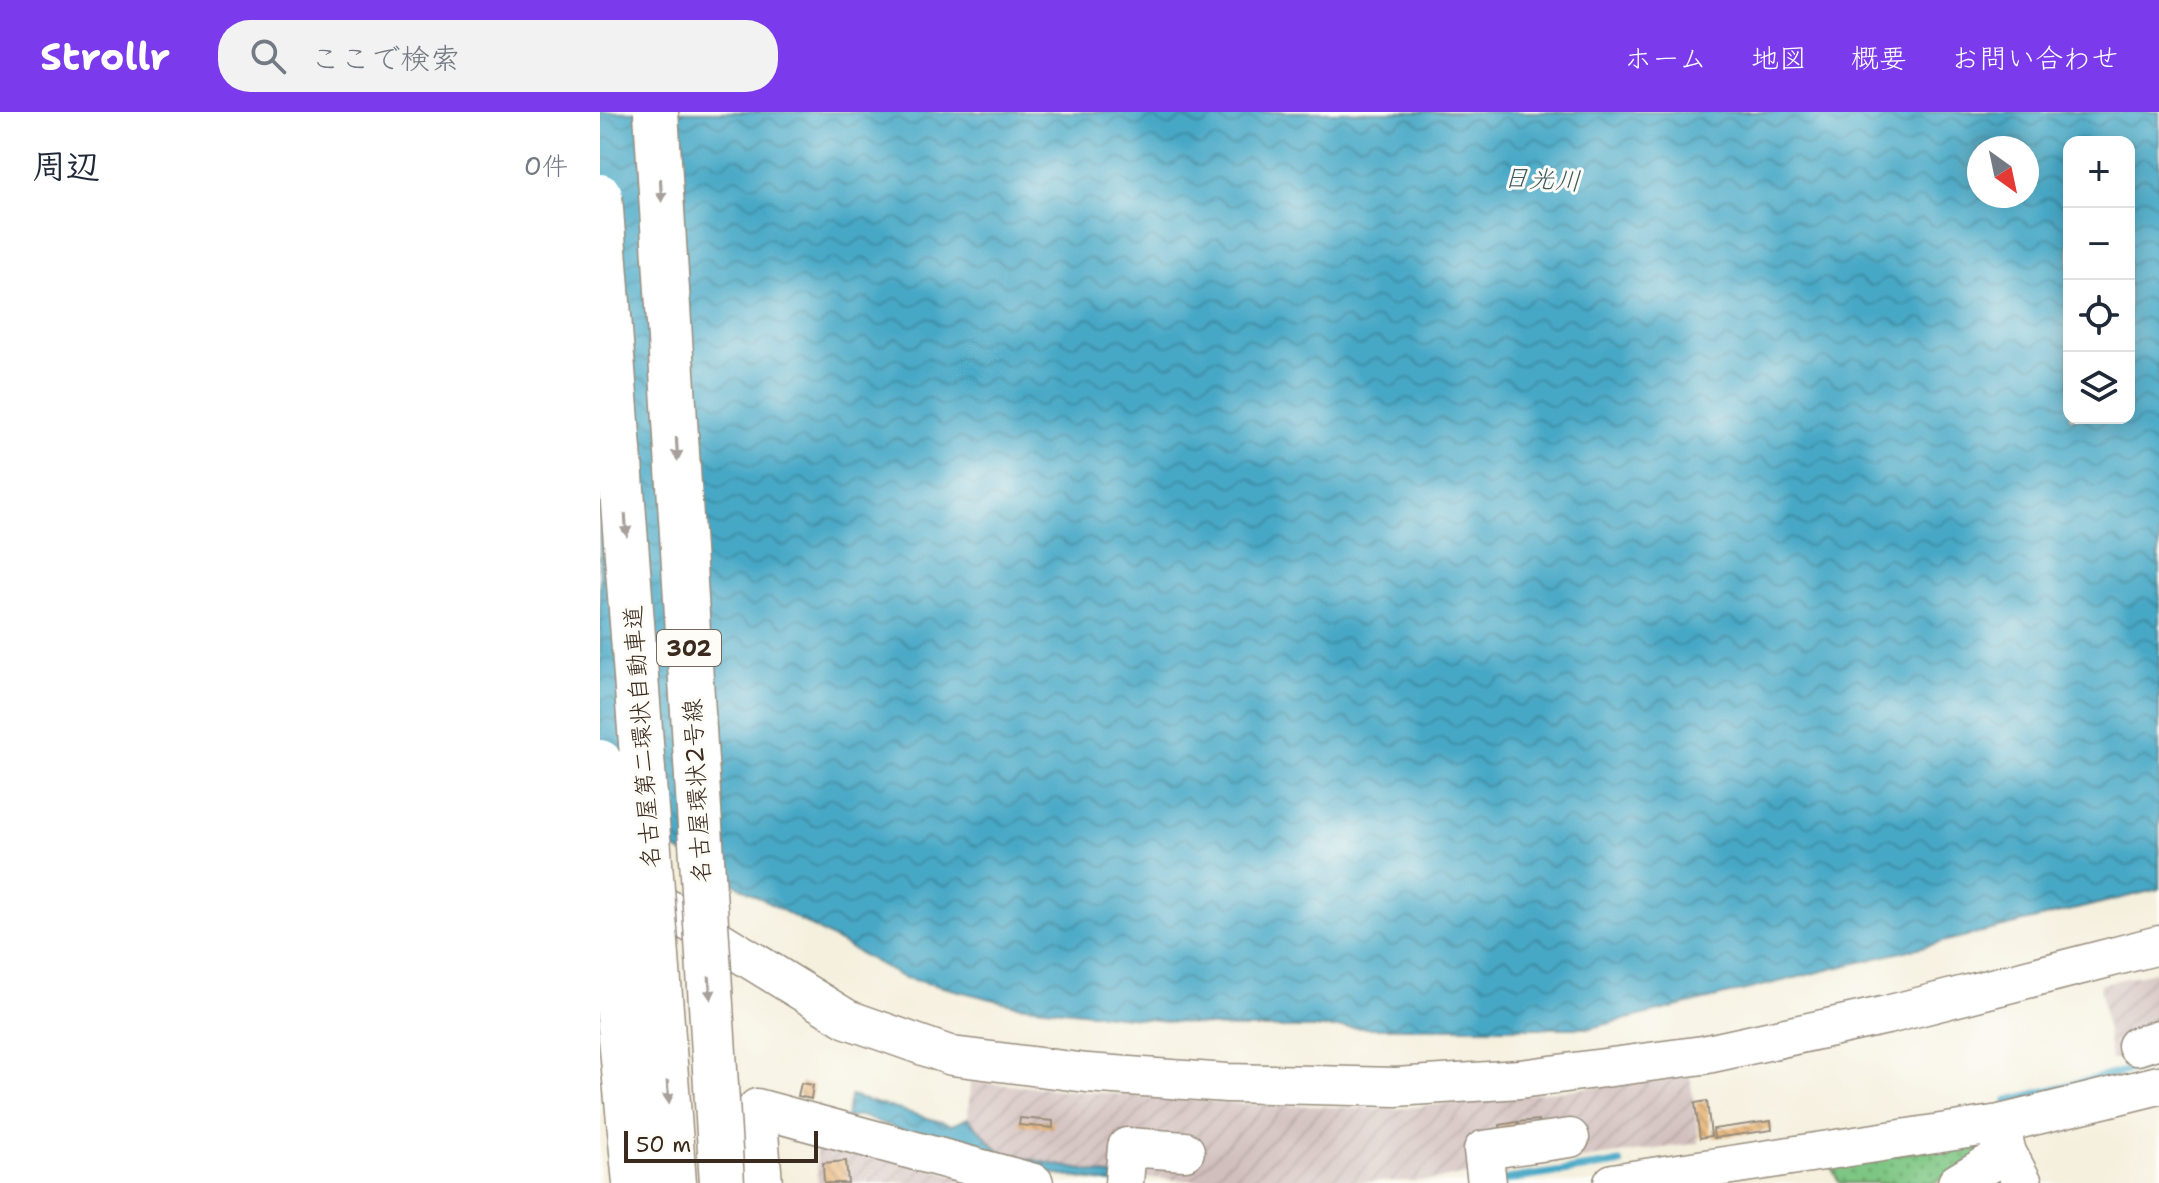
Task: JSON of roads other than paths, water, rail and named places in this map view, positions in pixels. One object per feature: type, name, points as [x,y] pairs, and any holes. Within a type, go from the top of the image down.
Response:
[{"type":"highway","name":"名古屋環状2号線","points":[[656,112],[722,1183]]},
{"type":"highway","name":"名古屋第二環状自動車道","points":[[600,196],[674,1183]]},
{"type":"highway","name":"名古屋第二環状自動車道","points":[[600,762],[616,986],[635,1183]]},
{"type":"street","points":[[600,869],[847,1019],[952,1056],[1087,1073],[1227,1083],[1396,1087],[1489,1081],[1703,1055],[1887,1015],[2159,945]]},
{"type":"street","points":[[1957,1183],[2010,1153],[2159,1085]]},
{"type":"street","points":[[763,1183],[757,1108],[1034,1183]]},
{"type":"street","points":[[1487,1183],[1483,1150],[1570,1138]]},
{"type":"street","points":[[1124,1183],[1127,1147],[1185,1151]]},
{"type":"street","points":[[1613,1183],[2010,1153]]},
{"type":"water","name":"日光川","points":[[600,112],[2159,112],[2159,889],[1590,1028],[1232,1028],[1016,1005],[902,977],[636,826],[600,801]]},
{"type":"water","points":[[851,1096],[952,1125],[968,1118],[1002,1154],[1114,1176],[1113,1183],[1010,1168],[861,1116],[846,1118]]},
{"type":"waterway","points":[[2007,1101],[2159,1063]]},
{"type":"waterway","points":[[1505,1180],[1620,1163]]}]
